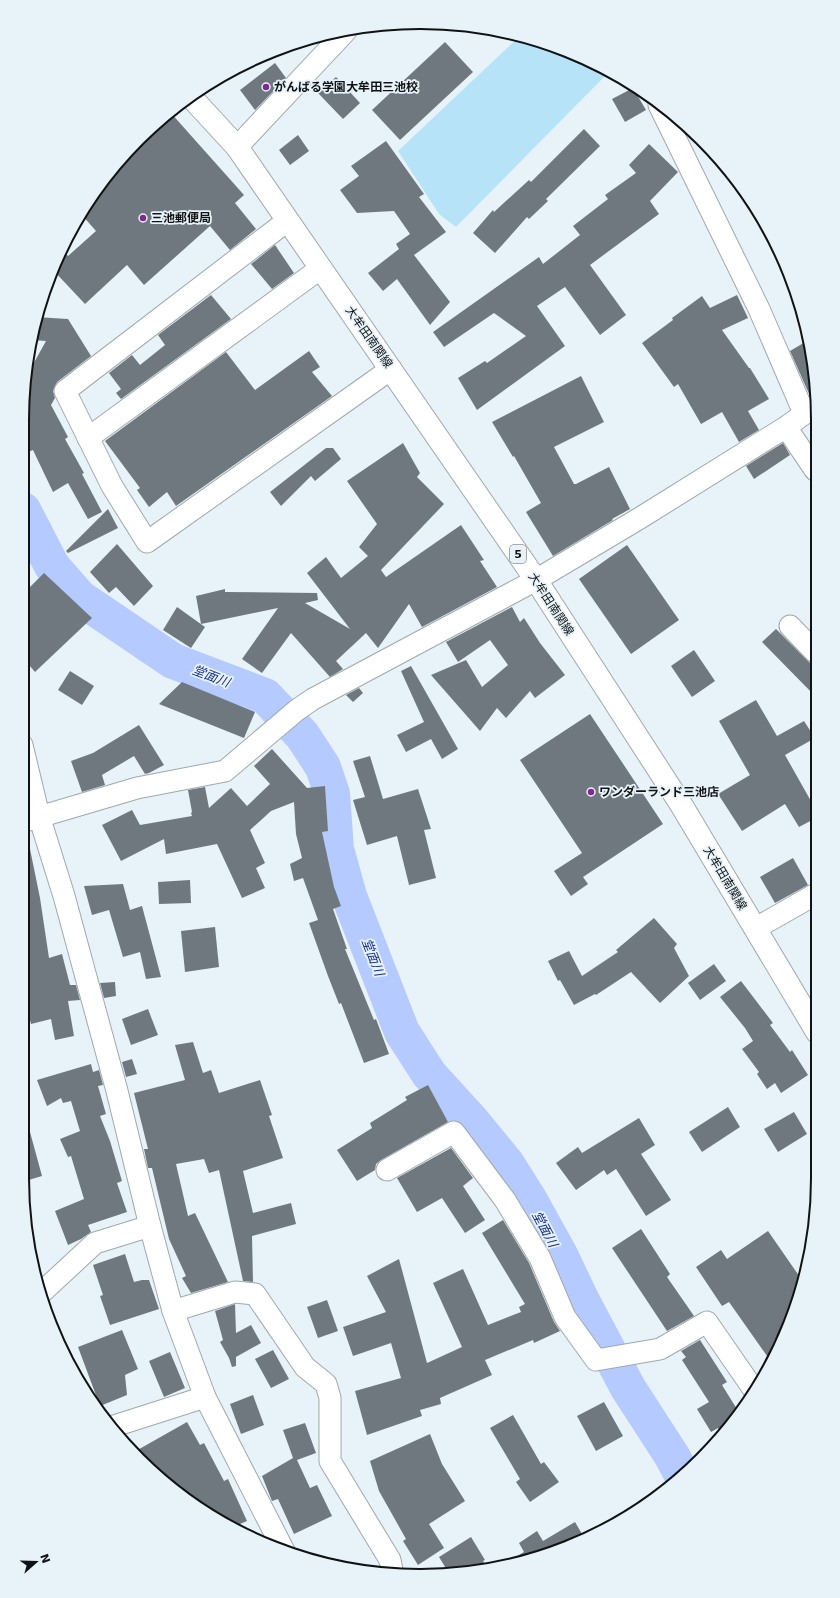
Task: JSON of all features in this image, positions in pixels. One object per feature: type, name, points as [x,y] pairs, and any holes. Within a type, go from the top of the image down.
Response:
[{"type":"main road","name":"大牟田南関線","points":[[195,101],[237,147],[536,580],[682,806],[811,1022]]},
{"type":"street","points":[[237,147],[340,38]]},
{"type":"street","points":[[31,819],[137,788],[225,771],[278,725],[313,699],[536,580],[640,518],[786,427],[809,410],[664,115]]},
{"type":"street","points":[[287,221],[65,391],[112,486],[147,542],[391,369]]},
{"type":"street","points":[[88,438],[321,268]]},
{"type":"street","points":[[786,427],[811,464]]},
{"type":"street","points":[[790,626],[811,648]]},
{"type":"street","points":[[29,803],[31,819],[64,896],[117,1091],[150,1226],[173,1311],[204,1397],[280,1543]]},
{"type":"street","points":[[756,928],[811,897]]},
{"type":"street","points":[[386,1170],[454,1132],[505,1200],[540,1258],[565,1317],[596,1360],[660,1349],[707,1322],[751,1386]]},
{"type":"street","points":[[45,1289],[95,1243],[150,1226]]},
{"type":"street","points":[[173,1311],[235,1292],[255,1294],[305,1366],[326,1384],[330,1398],[330,1461],[390,1560],[392,1568]]},
{"type":"street","points":[[117,1425],[204,1397]]},
{"type":"shaded area","points":[[515,41],[570,59],[606,76],[456,227],[439,214],[398,151]]},
{"type":"building","points":[[445,42],[473,72],[400,140],[372,110]]},
{"type":"building","name":"がんばる学園大牟田三池校","points":[[275,63],[286,78],[255,110],[240,90]]},
{"type":"building","points":[[336,77],[360,103],[343,119],[318,93]]},
{"type":"building","points":[[629,90],[637,95],[646,110],[625,122],[612,99]]},
{"type":"building","points":[[174,116],[244,195],[235,203],[256,229],[230,250],[210,226],[144,285],[127,265],[85,304],[57,275],[66,254],[68,256],[96,231],[85,218],[95,203],[126,162],[162,126]]},
{"type":"building","points":[[584,129],[600,146],[546,199],[548,201],[529,219],[527,217],[495,253],[473,233],[493,210],[494,212],[529,180],[531,182]]},
{"type":"building","points":[[298,135],[309,151],[290,165],[279,150]]},
{"type":"building","points":[[386,141],[424,194],[419,197],[446,232],[414,255],[450,302],[430,325],[397,279],[383,291],[368,273],[399,249],[396,244],[410,234],[394,211],[357,213],[340,190],[359,176],[351,166]]},
{"type":"building","points":[[649,144],[678,172],[650,201],[659,214],[590,265],[626,315],[600,335],[565,287],[537,306],[565,346],[477,410],[458,378],[485,361],[487,363],[526,336],[494,313],[444,347],[433,332],[539,257],[543,264],[580,235],[573,226],[608,199],[605,195],[636,173],[629,165]]},
{"type":"building","points":[[275,245],[294,273],[272,289],[251,264]]},
{"type":"building","points":[[211,295],[231,319],[121,399],[116,393],[121,389],[109,373],[132,355],[140,365],[165,345],[158,335]]},
{"type":"building","points":[[737,295],[748,318],[722,330],[750,368],[769,399],[748,411],[759,430],[739,442],[722,412],[701,424],[678,384],[674,387],[642,343],[702,296],[710,308]]},
{"type":"building","points":[[43,317],[68,319],[91,356],[57,382],[53,391],[55,398],[51,405],[68,437],[65,439],[84,473],[82,474],[102,512],[88,519],[68,483],[53,492],[33,450],[29,452],[32,369],[46,341],[38,340]]},
{"type":"building","points":[[803,343],[808,369],[810,396],[810,396],[790,351]]},
{"type":"building","points":[[309,351],[320,367],[312,372],[332,396],[176,506],[167,492],[149,507],[137,490],[140,488],[105,441],[226,352],[255,390]]},
{"type":"building","points":[[581,376],[604,422],[554,447],[574,484],[609,467],[630,509],[553,556],[526,512],[541,503],[514,456],[513,457],[492,422]]},
{"type":"building","points":[[403,443],[420,473],[417,477],[444,504],[381,570],[386,577],[461,525],[484,560],[480,561],[497,587],[422,627],[409,604],[378,648],[366,633],[336,661],[343,669],[330,677],[291,633],[262,673],[242,659],[278,608],[201,624],[196,596],[225,589],[225,592],[317,593],[318,600],[305,603],[350,629],[307,573],[326,557],[341,578],[368,556],[359,547],[377,524],[347,481]]},
{"type":"building","points":[[783,443],[790,455],[754,479],[746,466]]},
{"type":"building","points":[[326,448],[333,448],[341,459],[315,481],[311,476],[281,506],[270,492]]},
{"type":"building","points":[[108,509],[118,528],[68,553],[66,551]]},
{"type":"building","points":[[117,544],[153,586],[134,606],[116,587],[109,593],[90,572]]},
{"type":"building","points":[[627,545],[679,620],[631,654],[579,579]]},
{"type":"building","points":[[44,573],[92,618],[35,672],[29,665],[29,588]]},
{"type":"building","points":[[177,607],[205,627],[191,648],[163,630]]},
{"type":"building","points":[[512,607],[520,622],[524,618],[540,643],[565,675],[535,698],[530,691],[506,718],[497,708],[480,731],[431,675],[466,660],[482,687],[508,665],[490,640],[458,662],[446,642]]},
{"type":"building","points":[[776,629],[811,664],[811,692],[762,642]]},
{"type":"building","points":[[694,650],[715,681],[692,697],[671,666]]},
{"type":"building","points":[[411,666],[458,749],[442,759],[431,739],[406,752],[397,735],[424,722],[401,671]]},
{"type":"building","points":[[70,671],[94,686],[82,705],[58,690]]},
{"type":"building","points":[[182,682],[255,712],[244,738],[159,704]]},
{"type":"building","points":[[359,688],[363,693],[353,702],[346,695]]},
{"type":"building","points":[[756,700],[777,736],[804,721],[811,732],[811,740],[785,755],[811,801],[811,821],[799,827],[785,804],[742,831],[718,794],[750,775],[719,721]]},
{"type":"building","name":"ワンダーランド三池店","points":[[590,714],[663,824],[583,877],[588,884],[571,896],[554,871],[582,853],[520,760]]},
{"type":"building","points":[[139,725],[164,765],[145,774],[134,756],[102,775],[105,785],[82,792],[71,761],[93,753]]},
{"type":"building","points":[[272,749],[307,788],[325,786],[328,831],[322,832],[334,887],[341,906],[333,909],[347,949],[345,949],[374,1020],[376,1019],[389,1054],[364,1063],[341,1003],[339,1004],[328,976],[309,923],[318,920],[303,878],[294,881],[290,864],[302,858],[296,834],[294,802],[271,811],[250,830],[265,863],[256,868],[265,888],[242,898],[217,844],[166,854],[164,839],[121,861],[102,825],[132,810],[140,825],[192,816],[188,790],[205,787],[209,808],[231,788],[247,806],[270,784],[254,766]]},
{"type":"building","points":[[370,756],[383,799],[418,789],[431,829],[424,830],[436,878],[409,885],[397,836],[367,845],[353,800],[365,797],[353,761]]},
{"type":"building","points":[[29,849],[40,898],[49,958],[62,954],[70,985],[76,985],[80,1000],[68,1001],[74,1036],[55,1040],[51,1019],[31,1024],[29,1017]]},
{"type":"building","points":[[793,858],[808,885],[775,903],[760,877]]},
{"type":"building","points":[[190,880],[191,903],[159,904],[158,882]]},
{"type":"building","points":[[123,884],[130,910],[142,906],[161,977],[146,979],[140,952],[123,957],[109,910],[92,915],[84,886]]},
{"type":"building","points":[[654,918],[677,944],[674,948],[689,976],[660,1003],[631,972],[596,995],[595,994],[574,1005],[560,980],[558,981],[548,961],[569,951],[582,976],[618,952],[616,950]]},
{"type":"building","points":[[215,927],[219,967],[185,972],[181,931]]},
{"type":"building","points":[[714,964],[726,981],[700,1000],[688,983]]},
{"type":"building","points":[[741,981],[773,1023],[770,1025],[790,1052],[792,1050],[808,1075],[781,1093],[775,1083],[767,1089],[757,1074],[759,1072],[742,1049],[753,1041],[745,1028],[720,997]]},
{"type":"building","points":[[115,982],[116,996],[104,998],[100,983]]},
{"type":"building","points":[[148,1009],[158,1035],[131,1045],[122,1019]]},
{"type":"building","points":[[193,1042],[203,1073],[211,1070],[219,1093],[260,1080],[272,1115],[269,1116],[283,1158],[243,1171],[253,1213],[291,1203],[296,1224],[252,1236],[253,1282],[243,1281],[219,1170],[209,1173],[204,1159],[176,1164],[188,1216],[195,1213],[228,1282],[191,1293],[182,1278],[186,1276],[169,1239],[152,1168],[148,1168],[144,1149],[148,1149],[134,1093],[185,1080],[175,1045]]},
{"type":"building","points":[[132,1059],[137,1074],[126,1077],[122,1062]]},
{"type":"building","points":[[91,1064],[93,1072],[99,1070],[103,1085],[98,1086],[106,1114],[100,1116],[110,1141],[122,1181],[117,1183],[127,1212],[88,1225],[91,1232],[68,1245],[55,1211],[84,1199],[71,1156],[68,1157],[60,1139],[80,1131],[71,1101],[63,1103],[61,1098],[47,1106],[37,1080]]},
{"type":"building","points":[[428,1085],[448,1122],[381,1160],[376,1164],[375,1170],[357,1181],[337,1150],[372,1128],[370,1123],[407,1100],[405,1097]]},
{"type":"building","points":[[728,1107],[740,1127],[702,1152],[689,1132]]},
{"type":"building","points":[[794,1112],[807,1134],[778,1152],[764,1129]]},
{"type":"building","points":[[639,1118],[655,1145],[641,1154],[671,1200],[646,1216],[616,1169],[607,1175],[604,1170],[576,1190],[556,1163],[578,1147],[582,1153]]},
{"type":"building","points":[[29,1128],[42,1176],[29,1180]]},
{"type":"building","points":[[451,1148],[473,1178],[463,1186],[485,1220],[465,1233],[442,1198],[417,1212],[397,1178]]},
{"type":"building","points":[[503,1220],[529,1263],[554,1322],[560,1331],[534,1343],[533,1340],[485,1360],[492,1375],[440,1398],[441,1404],[420,1410],[422,1416],[367,1435],[355,1391],[401,1378],[391,1343],[353,1356],[343,1327],[386,1312],[367,1276],[399,1259],[427,1363],[462,1347],[433,1283],[463,1269],[488,1325],[521,1312],[519,1307],[525,1304],[482,1233]]},
{"type":"building","points":[[641,1229],[670,1274],[667,1277],[694,1316],[667,1331],[612,1248]]},
{"type":"building","points":[[768,1231],[799,1275],[781,1328],[768,1357],[729,1302],[722,1306],[696,1267],[721,1250],[727,1259]]},
{"type":"building","points":[[125,1254],[134,1282],[149,1280],[159,1309],[110,1325],[100,1296],[103,1295],[93,1265]]},
{"type":"building","points":[[327,1300],[338,1331],[318,1338],[307,1307]]},
{"type":"building","points":[[235,1304],[236,1333],[251,1325],[261,1343],[236,1357],[236,1366],[232,1367],[220,1342],[223,1340],[215,1311]]},
{"type":"building","points":[[122,1330],[138,1369],[125,1375],[127,1395],[102,1405],[97,1398],[78,1347]]},
{"type":"building","points":[[700,1340],[727,1382],[722,1385],[736,1408],[719,1430],[718,1428],[711,1432],[697,1409],[709,1402],[682,1360],[686,1357],[681,1351]]},
{"type":"building","points":[[273,1350],[289,1379],[271,1388],[255,1359]]},
{"type":"building","points":[[170,1352],[185,1388],[164,1397],[149,1361]]},
{"type":"building","points":[[253,1395],[264,1425],[241,1434],[230,1404]]},
{"type":"building","points":[[604,1402],[623,1436],[596,1451],[577,1416]]},
{"type":"building","points":[[513,1415],[541,1464],[544,1462],[559,1482],[530,1502],[516,1482],[520,1479],[490,1428]]},
{"type":"building","points":[[187,1422],[200,1445],[204,1443],[224,1481],[228,1479],[247,1521],[239,1525],[224,1517],[182,1488],[162,1472],[139,1449]]},
{"type":"building","points":[[305,1423],[316,1453],[297,1460],[310,1488],[317,1485],[332,1516],[294,1534],[278,1499],[272,1501],[262,1476],[293,1458],[283,1430]]},
{"type":"building","points":[[430,1434],[442,1464],[465,1501],[429,1524],[444,1548],[418,1565],[403,1541],[406,1539],[379,1491],[370,1461]]},
{"type":"building","points":[[575,1522],[582,1534],[519,1556],[519,1555],[524,1552],[519,1543],[537,1531],[543,1541]]},
{"type":"building","points":[[471,1537],[485,1560],[483,1561],[484,1563],[446,1568],[439,1557]]},
{"type":"waterway","name":"堂面川","points":[[29,522],[52,566],[80,598],[173,661],[265,696],[302,735],[323,767],[332,794],[336,849],[349,896],[402,1032],[429,1074],[470,1119],[507,1164],[529,1199],[560,1255],[582,1301],[628,1388],[672,1456],[680,1470]]},
{"type":"place","name":"がんばる学園大牟田三池校","points":[[266,87]]},
{"type":"place","name":"三池郵便局","points":[[143,218]]},
{"type":"place","name":"ワンダーランド三池店","points":[[591,792]]}]
